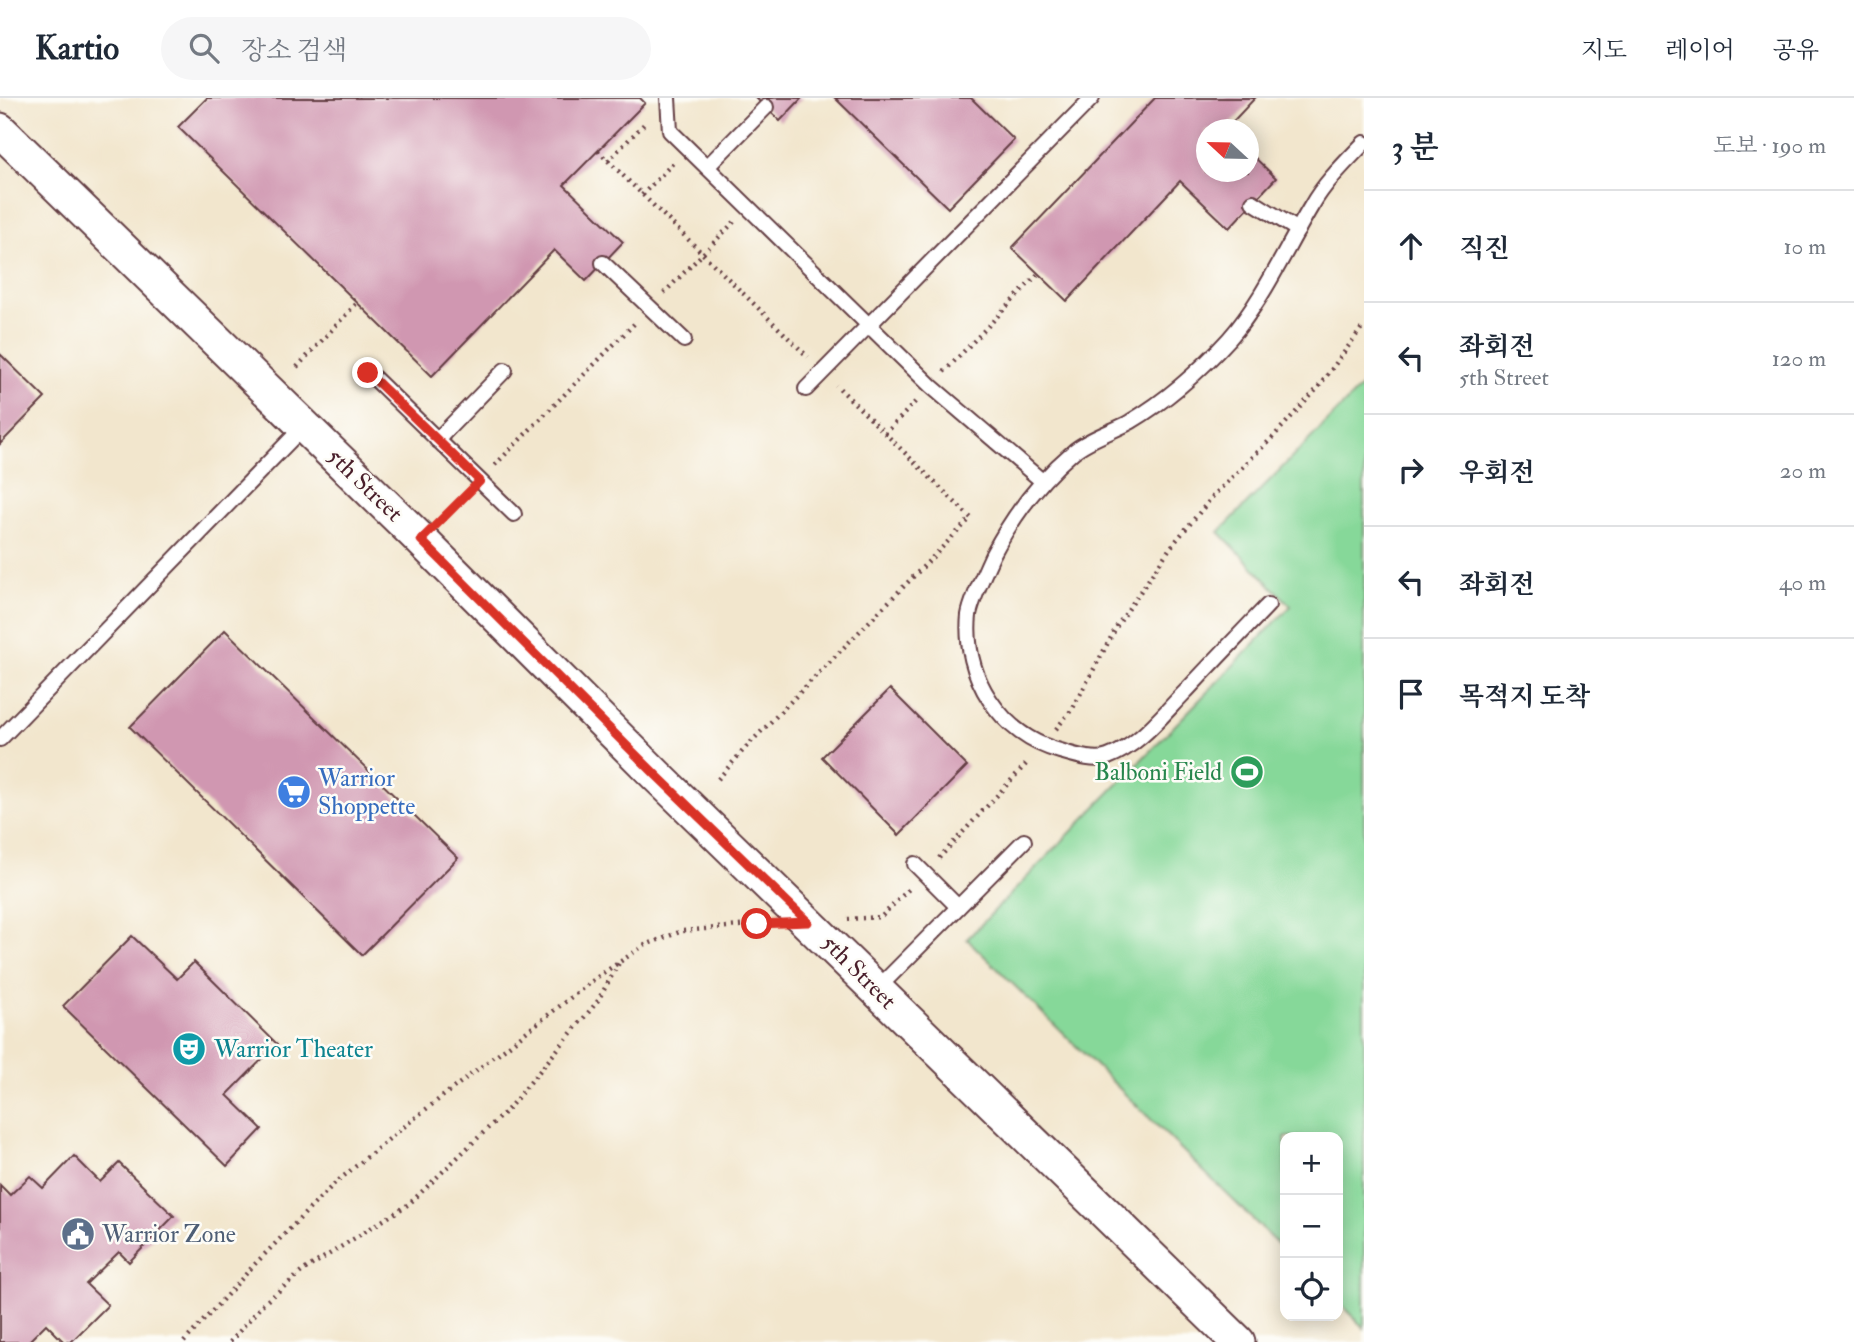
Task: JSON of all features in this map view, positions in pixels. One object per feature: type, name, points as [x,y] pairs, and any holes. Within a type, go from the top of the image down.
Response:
[{"type":"street","name":"5th Street","points":[[0,130],[421,540],[628,748],[1238,1342]]},
{"type":"lane","points":[[668,98],[670,131],[931,386],[1042,481]]},
{"type":"lane","points":[[806,389],[1092,98]]},
{"type":"lane","points":[[707,167],[766,107]]},
{"type":"lane","points":[[1268,605],[1138,740],[1105,758],[1079,756],[1043,747],[1011,725],[985,696],[970,653],[969,613],[993,555],[1042,481],[1075,450],[1161,402],[1208,362],[1232,335],[1266,286],[1313,202],[1364,143]]},
{"type":"lane","points":[[1253,202],[1298,230]]},
{"type":"lane","points":[[603,263],[684,340]]},
{"type":"lane","points":[[437,440],[505,370]]},
{"type":"lane","points":[[368,373],[514,514]]},
{"type":"lane","points":[[0,739],[304,426]]},
{"type":"lane","points":[[876,990],[1024,841]]},
{"type":"lane","points":[[920,869],[958,907]]},
{"type":"path","points":[[608,161],[651,117]]},
{"type":"path","points":[[642,195],[687,148]]},
{"type":"path","points":[[598,151],[971,518],[747,746],[718,779]]},
{"type":"path","points":[[421,540],[748,208]]},
{"type":"path","points":[[885,433],[1039,274]]},
{"type":"path","points":[[297,367],[357,303]]},
{"type":"path","points":[[184,1342],[255,1264],[334,1184],[421,1113],[620,961],[645,945],[682,931],[881,917],[920,869],[1043,747],[1073,708],[1117,626],[1170,548],[1214,495],[1317,389],[1364,325]]},
{"type":"path","points":[[230,1342],[263,1304],[304,1270],[409,1204],[508,1110],[597,1002],[620,961]]},
{"type":"green space","name":"Balboni Field","points":[[1364,384],[1364,1328],[1343,1307],[1343,1132],[1280,1132],[1280,1246],[967,939],[1291,606],[1219,532]]},
{"type":"building","points":[[207,98],[640,98],[645,103],[564,185],[623,242],[586,281],[554,250],[432,376],[178,127]]},
{"type":"building","points":[[756,98],[802,98],[780,121]]},
{"type":"building","points":[[835,98],[971,98],[1014,140],[948,208]]},
{"type":"building","points":[[1155,98],[1255,98],[1235,119],[1196,119],[1196,182],[1259,182],[1259,162],[1276,178],[1229,228],[1180,181],[1067,301],[1012,248]]},
{"type":"building","points":[[0,354],[45,398],[0,444]]},
{"type":"building","name":"Warrior Shoppette","points":[[225,630],[458,858],[362,955],[130,727]]},
{"type":"building","points":[[890,689],[967,766],[899,835],[822,757]]},
{"type":"building","name":"Warrior Theater","points":[[132,936],[177,979],[194,962],[277,1044],[227,1095],[262,1129],[227,1166],[63,1006]]},
{"type":"building","name":"Warrior Zone","points":[[74,1156],[100,1182],[119,1163],[174,1216],[129,1262],[119,1252],[86,1284],[108,1305],[71,1342],[64,1342],[46,1324],[28,1342],[0,1342],[0,1185],[10,1195],[30,1176],[43,1188]]},
{"type":"place","name":"Balboni Field","points":[[1247,772]]},
{"type":"place","name":"Warrior Shoppette","points":[[294,792]]},
{"type":"place","name":"Warrior Theater","points":[[189,1049]]},
{"type":"place","name":"Warrior Zone","points":[[78,1234]]},
{"type":"route","points":[[368,373],[480,481],[421,540],[657,776],[808,922],[757,924]]}]
